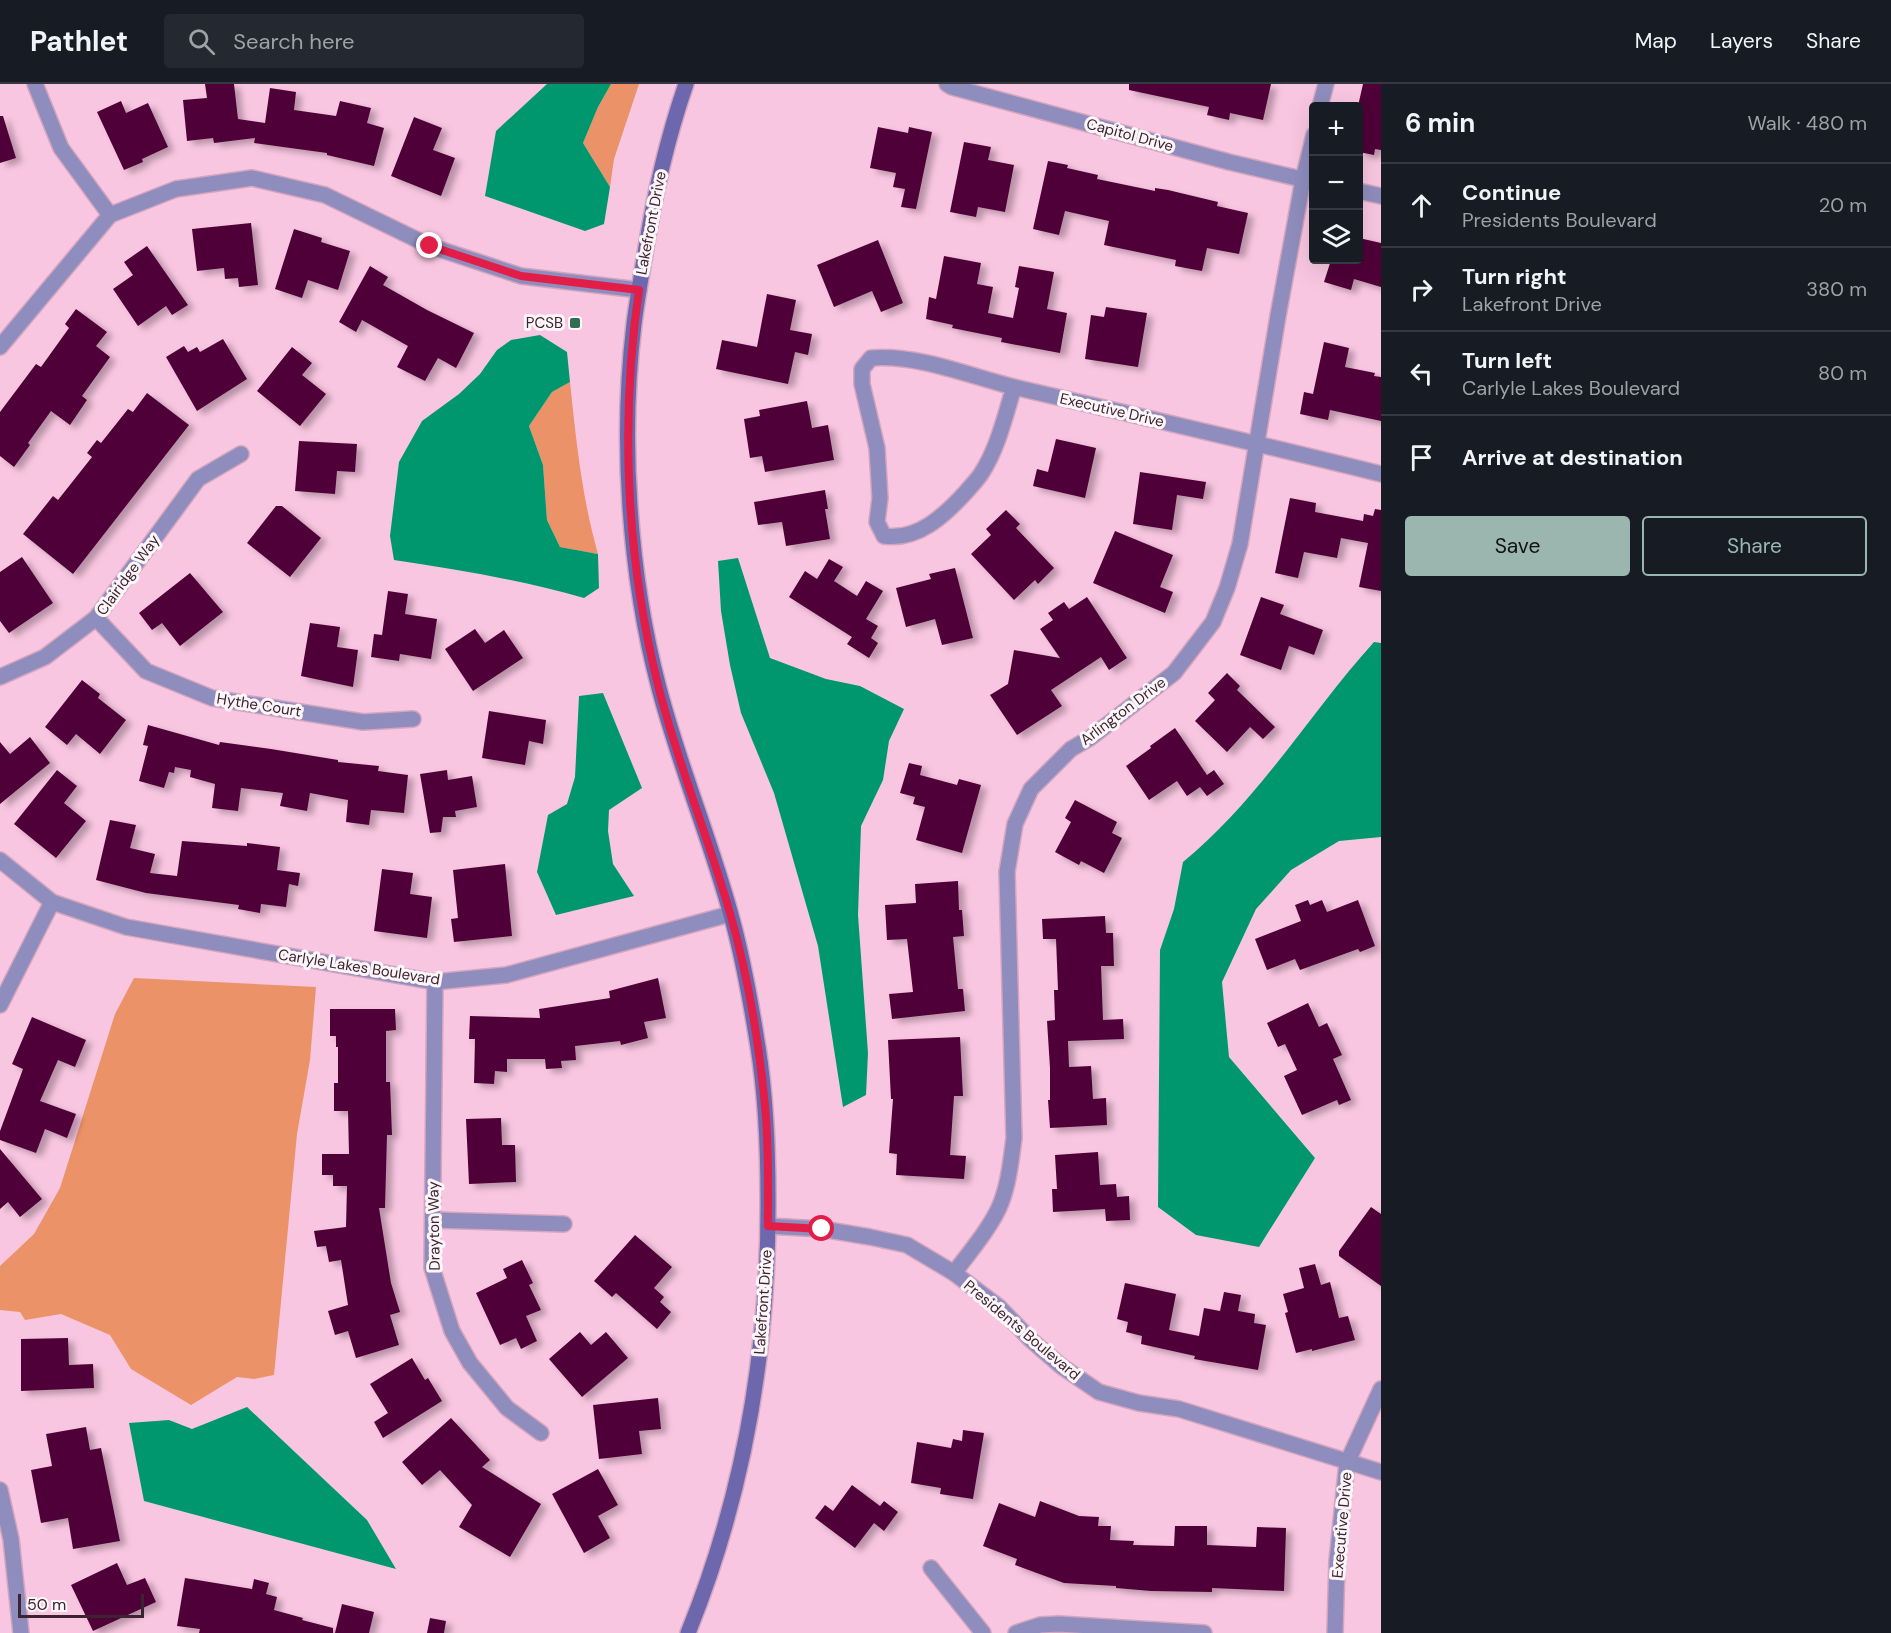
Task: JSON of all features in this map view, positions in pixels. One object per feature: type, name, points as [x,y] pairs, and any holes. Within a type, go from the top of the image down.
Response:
[{"type":"street","points":[[35,84],[61,148],[110,215]]},
{"type":"street","name":"Lakefront Drive","points":[[687,84],[661,168],[650,218],[639,290],[630,365],[628,461],[633,533],[642,606],[658,684],[670,730],[730,914],[745,974],[761,1072],[768,1156],[765,1302],[750,1424],[716,1557],[688,1633]]},
{"type":"street","name":"Capitol Drive","points":[[947,84],[1308,181]]},
{"type":"street","points":[[1321,102],[1326,84]]},
{"type":"street","name":"Arlington Drive","points":[[954,1273],[980,1238],[1000,1205],[1008,1180],[1014,1138],[1006,872],[1015,824],[1031,789],[1071,749],[1090,738],[1174,673],[1208,631],[1227,588],[1240,544],[1256,443],[1311,156]]},
{"type":"street","points":[[0,347],[110,215],[176,189],[252,178],[325,195],[430,246],[521,276],[639,290]]},
{"type":"street","points":[[1363,192],[1381,196]]},
{"type":"street","name":"Executive Drive","points":[[1014,387],[998,440],[981,475],[936,521],[913,533],[896,538],[884,536],[877,522],[880,498],[877,448],[862,384],[862,369],[871,358],[889,357],[910,360],[1381,474]]},
{"type":"street","name":"Clairidge Way","points":[[0,677],[45,657],[96,618],[198,479],[241,454]]},
{"type":"street","name":"Hythe Court","points":[[96,618],[146,671],[212,698],[363,722],[413,718]]},
{"type":"street","name":"Carlyle Lakes Boulevard","points":[[0,860],[52,902],[126,927],[435,982],[506,975],[730,914]]},
{"type":"street","points":[[0,1005],[52,902]]},
{"type":"street","name":"Drayton Way","points":[[435,982],[432,1268],[452,1331],[470,1363],[507,1408],[541,1433]]},
{"type":"street","points":[[433,1220],[564,1224]]},
{"type":"street","name":"Presidents Boulevard","points":[[768,1226],[822,1229],[908,1245],[954,1273],[999,1307],[1061,1366],[1099,1392],[1139,1403],[1179,1409],[1381,1472]]},
{"type":"street","name":"Executive Drive","points":[[1335,1633],[1337,1561],[1347,1462],[1381,1389]]},
{"type":"street","points":[[0,1491],[11,1539],[21,1633]]},
{"type":"street","points":[[931,1568],[983,1633]]},
{"type":"street","points":[[1016,1633],[1040,1625],[1059,1624],[1204,1633]]},
{"type":"shaded area","points":[[547,84],[611,84],[598,107],[583,143],[610,187],[604,224],[585,231],[485,196],[496,131]]},
{"type":"shaded area","points":[[611,84],[639,84],[614,159],[610,187],[583,143],[598,107]]},
{"type":"shaded area","points":[[540,335],[567,352],[570,382],[552,392],[529,426],[543,465],[547,520],[560,547],[598,554],[599,588],[584,598],[514,581],[394,560],[390,536],[399,462],[422,421],[459,394],[480,374],[497,350],[511,340]]},
{"type":"shaded area","points":[[570,382],[584,490],[598,554],[560,547],[547,520],[543,465],[529,426],[552,392]]},
{"type":"shaded area","points":[[738,558],[770,658],[826,679],[860,686],[904,709],[889,741],[883,780],[861,826],[858,915],[868,1053],[866,1095],[843,1107],[818,946],[774,793],[741,713],[730,665],[721,611],[718,561]]},
{"type":"shaded area","points":[[1374,642],[1381,643],[1381,837],[1339,841],[1291,870],[1256,909],[1222,982],[1229,1057],[1315,1158],[1259,1247],[1196,1235],[1158,1207],[1160,950],[1174,909],[1183,862],[1236,812]]},
{"type":"shaded area","points":[[603,693],[642,788],[609,810],[608,831],[613,864],[634,896],[556,915],[537,872],[548,815],[567,804],[575,777],[579,696]]},
{"type":"shaded area","points":[[134,978],[316,987],[310,1060],[297,1134],[274,1375],[254,1379],[237,1377],[191,1405],[131,1369],[110,1335],[61,1314],[25,1320],[20,1312],[0,1310],[0,1266],[34,1234],[60,1188],[115,1014]]},
{"type":"shaded area","points":[[247,1407],[367,1520],[396,1569],[144,1501],[129,1423],[169,1420],[192,1429]]},
{"type":"building","points":[[205,84],[234,84],[238,119],[265,123],[270,88],[296,92],[294,110],[336,116],[340,101],[371,108],[367,123],[384,128],[374,166],[327,155],[327,153],[254,143],[255,138],[214,143],[213,138],[187,141],[183,100],[207,98]]},
{"type":"building","points":[[1129,84],[1271,84],[1263,120],[1230,113],[1229,120],[1207,115],[1209,107],[1129,90]]},
{"type":"building","points":[[1363,84],[1381,84],[1381,150],[1375,149],[1374,155],[1363,153],[1363,102],[1359,102]]},
{"type":"building","points":[[121,101],[126,113],[148,103],[168,147],[124,170],[97,112]]},
{"type":"building","points":[[0,116],[3,116],[16,158],[0,163]]},
{"type":"building","points":[[414,117],[442,128],[433,150],[455,158],[441,196],[391,176]]},
{"type":"building","points":[[878,127],[908,133],[909,127],[932,132],[916,209],[901,207],[905,189],[893,187],[896,173],[870,168]]},
{"type":"building","points":[[964,142],[991,147],[988,160],[1014,165],[1005,212],[978,207],[976,217],[950,212]]},
{"type":"building","points":[[1048,161],[1098,175],[1097,179],[1155,191],[1155,188],[1168,190],[1218,202],[1217,206],[1248,213],[1239,254],[1207,248],[1202,271],[1175,266],[1176,260],[1104,245],[1109,221],[1065,211],[1059,235],[1033,229]]},
{"type":"building","points":[[251,223],[258,285],[239,287],[238,278],[225,279],[224,268],[197,271],[192,229]]},
{"type":"building","points":[[294,229],[322,238],[321,242],[350,251],[338,290],[308,280],[302,298],[275,289]]},
{"type":"building","points":[[1363,239],[1381,243],[1381,287],[1354,279],[1351,290],[1324,282],[1330,264],[1363,264]]},
{"type":"building","points":[[878,240],[903,303],[881,312],[872,291],[834,307],[817,265]]},
{"type":"building","points":[[147,246],[188,305],[172,315],[166,306],[138,326],[113,289],[133,275],[124,262]]},
{"type":"building","points":[[944,256],[981,263],[977,284],[993,287],[988,313],[1013,318],[1019,288],[1015,287],[1019,266],[1054,272],[1047,309],[1067,313],[1060,353],[1001,342],[1002,338],[952,328],[953,325],[926,319],[929,297],[936,299]]},
{"type":"building","points":[[370,266],[388,277],[383,285],[474,333],[456,368],[438,358],[425,381],[397,367],[408,346],[362,320],[356,332],[339,322]]},
{"type":"building","points":[[767,294],[796,300],[790,330],[812,334],[808,355],[795,352],[788,384],[716,369],[722,340],[757,347]]},
{"type":"building","points":[[1106,307],[1147,313],[1138,367],[1085,359],[1091,315],[1104,317]]},
{"type":"building","points":[[76,309],[107,332],[96,346],[110,357],[82,396],[87,400],[70,425],[51,411],[14,467],[0,456],[0,412],[36,364],[41,367],[69,328],[65,324]]},
{"type":"building","points":[[223,339],[247,379],[197,411],[166,357],[184,346],[188,352],[197,347],[200,352]]},
{"type":"building","points":[[1324,342],[1349,348],[1345,367],[1375,373],[1374,376],[1381,377],[1381,421],[1330,410],[1328,420],[1300,414],[1304,392],[1313,394]]},
{"type":"building","points":[[292,347],[312,363],[302,375],[326,394],[300,426],[257,391]]},
{"type":"building","points":[[147,393],[189,425],[73,574],[23,534],[53,496],[58,500],[92,457],[87,453],[97,440],[101,443],[128,409],[133,412]]},
{"type":"building","points":[[807,401],[812,428],[828,425],[834,460],[765,472],[762,456],[750,458],[744,419],[760,416],[759,410]]},
{"type":"building","points":[[1056,439],[1096,448],[1085,498],[1033,486],[1037,469],[1048,472]]},
{"type":"building","points":[[299,441],[357,444],[355,472],[337,471],[335,494],[295,491]]},
{"type":"building","points":[[1140,472],[1206,482],[1203,499],[1177,495],[1172,530],[1133,524]]},
{"type":"building","points":[[825,490],[828,509],[825,509],[830,539],[786,546],[782,522],[758,525],[754,502]]},
{"type":"building","points":[[1290,498],[1316,503],[1315,512],[1363,521],[1364,514],[1373,516],[1375,509],[1381,510],[1381,591],[1359,587],[1368,543],[1341,538],[1337,558],[1304,552],[1298,578],[1275,573]]},
{"type":"building","points":[[276,506],[282,506],[321,538],[290,577],[247,543]]},
{"type":"building","points":[[1006,510],[1020,524],[1016,528],[1054,568],[1038,584],[1035,580],[1014,600],[971,554],[991,535],[986,529]]},
{"type":"building","points":[[1115,531],[1173,555],[1160,587],[1173,592],[1165,613],[1093,583]]},
{"type":"building","points":[[22,557],[53,603],[9,633],[0,621],[0,572]]},
{"type":"building","points":[[829,559],[843,567],[834,581],[857,596],[866,581],[883,591],[866,619],[878,626],[871,638],[878,643],[869,658],[847,644],[852,637],[789,597],[805,571],[817,579]]},
{"type":"building","points":[[955,568],[973,638],[942,645],[935,619],[906,627],[896,588],[931,579],[929,574]]},
{"type":"building","points":[[190,573],[223,612],[180,646],[162,623],[152,630],[139,613]]},
{"type":"building","points":[[388,591],[408,594],[405,614],[437,619],[431,659],[400,654],[399,661],[371,657],[374,634],[382,635]]},
{"type":"building","points":[[1087,597],[1127,658],[1109,670],[1101,657],[1051,690],[1062,706],[1017,735],[990,695],[1008,684],[1014,650],[1060,658],[1040,629],[1053,620],[1048,613],[1064,602],[1069,609]]},
{"type":"building","points":[[1261,597],[1284,605],[1280,614],[1323,630],[1314,655],[1289,646],[1281,670],[1240,655]]},
{"type":"building","points":[[310,623],[340,627],[337,647],[358,650],[353,687],[301,676]]},
{"type":"building","points":[[475,629],[485,643],[504,630],[523,658],[473,691],[445,649]]},
{"type":"building","points":[[1227,673],[1240,686],[1237,690],[1275,727],[1263,739],[1250,727],[1227,752],[1195,721],[1215,700],[1208,693]]},
{"type":"building","points":[[82,680],[100,694],[98,698],[126,720],[100,754],[76,734],[67,745],[45,727]]},
{"type":"building","points":[[489,711],[546,720],[543,744],[529,741],[525,765],[482,758]]},
{"type":"building","points":[[148,725],[219,745],[220,742],[338,760],[338,762],[379,766],[378,771],[408,775],[404,813],[371,810],[369,825],[346,822],[348,800],[310,793],[307,811],[280,806],[283,793],[241,788],[238,811],[212,808],[215,784],[190,777],[191,770],[175,767],[174,773],[169,772],[164,788],[139,781],[148,746],[143,745]]},
{"type":"building","points":[[1175,728],[1207,775],[1214,770],[1224,784],[1207,796],[1200,787],[1187,796],[1177,781],[1149,800],[1126,766]]},
{"type":"building","points":[[30,737],[50,763],[0,804],[0,742],[10,754]]},
{"type":"building","points":[[909,763],[922,766],[920,775],[957,785],[959,779],[981,785],[962,853],[916,840],[925,807],[913,804],[915,797],[900,793]]},
{"type":"building","points":[[57,770],[77,786],[64,803],[86,821],[56,858],[14,824]]},
{"type":"building","points":[[447,770],[448,780],[472,776],[477,807],[455,811],[456,817],[443,817],[441,832],[430,833],[420,774]]},
{"type":"building","points":[[1075,800],[1117,822],[1112,833],[1122,838],[1104,873],[1081,861],[1079,865],[1055,852],[1071,822],[1065,818]]},
{"type":"building","points":[[110,820],[136,825],[130,848],[155,854],[150,873],[177,876],[182,841],[247,846],[247,843],[280,847],[277,870],[300,873],[298,886],[289,884],[286,907],[261,904],[260,913],[238,909],[239,905],[146,893],[96,880]]},
{"type":"building","points":[[505,864],[512,936],[454,942],[451,919],[458,918],[453,870]]},
{"type":"building","points":[[382,869],[413,873],[410,894],[432,897],[427,938],[374,931]]},
{"type":"building","points":[[958,881],[959,910],[962,910],[964,936],[953,937],[958,989],[963,989],[965,1011],[892,1019],[889,994],[913,992],[907,939],[887,940],[885,905],[916,903],[915,884]]},
{"type":"building","points":[[1308,900],[1310,905],[1322,900],[1327,912],[1358,900],[1375,946],[1360,952],[1358,949],[1300,970],[1295,959],[1267,970],[1255,939],[1301,921],[1295,905]]},
{"type":"building","points":[[1105,916],[1106,933],[1113,933],[1114,966],[1101,966],[1103,1020],[1123,1019],[1124,1039],[1068,1041],[1069,1067],[1091,1066],[1093,1099],[1106,1098],[1107,1125],[1050,1128],[1047,1021],[1055,1020],[1054,990],[1058,990],[1056,939],[1043,939],[1042,919]]},
{"type":"building","points":[[658,978],[666,1018],[644,1022],[648,1038],[621,1045],[620,1041],[575,1046],[576,1060],[561,1061],[562,1068],[546,1069],[545,1059],[507,1059],[507,1072],[495,1071],[494,1084],[474,1083],[475,1039],[469,1039],[470,1016],[540,1018],[539,1009],[610,998],[609,991]]},
{"type":"building","points":[[1308,1003],[1319,1027],[1327,1023],[1342,1055],[1333,1059],[1351,1100],[1339,1105],[1337,1100],[1302,1115],[1284,1076],[1297,1070],[1285,1044],[1278,1047],[1267,1023]]},
{"type":"building","points":[[330,1009],[395,1009],[396,1030],[386,1031],[386,1082],[390,1082],[392,1135],[387,1135],[385,1208],[379,1208],[391,1283],[400,1312],[390,1315],[399,1345],[356,1358],[348,1331],[335,1335],[328,1311],[348,1305],[341,1260],[329,1262],[326,1246],[317,1247],[314,1231],[346,1227],[347,1186],[333,1186],[333,1175],[322,1175],[322,1154],[349,1154],[348,1111],[334,1111],[334,1083],[338,1083],[338,1047],[336,1047],[336,1036],[330,1036]]},
{"type":"building","points":[[32,1017],[86,1040],[75,1067],[58,1060],[40,1101],[76,1114],[67,1138],[45,1129],[36,1153],[0,1140],[0,1131],[23,1069],[12,1064]]},
{"type":"building","points":[[960,1037],[963,1096],[954,1096],[950,1155],[966,1156],[964,1179],[896,1175],[897,1154],[889,1153],[893,1099],[891,1099],[888,1040]]},
{"type":"building","points":[[501,1118],[502,1145],[515,1145],[516,1182],[469,1184],[466,1119]]},
{"type":"building","points":[[0,1149],[42,1199],[20,1217],[8,1202],[0,1209]]},
{"type":"building","points":[[1098,1152],[1100,1185],[1116,1184],[1117,1197],[1129,1196],[1130,1220],[1106,1221],[1105,1209],[1053,1212],[1052,1189],[1057,1189],[1055,1155]]},
{"type":"building","points":[[1371,1207],[1381,1214],[1381,1286],[1339,1256],[1339,1251]]},
{"type":"building","points":[[635,1235],[672,1267],[654,1288],[664,1297],[660,1302],[671,1312],[657,1329],[616,1293],[612,1297],[594,1281]]},
{"type":"building","points":[[522,1260],[533,1283],[529,1285],[541,1310],[526,1316],[537,1341],[521,1349],[516,1338],[500,1345],[476,1293],[507,1278],[503,1269]]},
{"type":"building","points":[[1315,1264],[1321,1285],[1330,1282],[1339,1318],[1348,1316],[1355,1340],[1296,1353],[1285,1313],[1288,1312],[1283,1294],[1304,1288],[1299,1268]]},
{"type":"building","points":[[1125,1283],[1176,1294],[1169,1330],[1199,1336],[1204,1308],[1220,1311],[1224,1292],[1241,1295],[1238,1311],[1255,1314],[1254,1323],[1266,1325],[1258,1370],[1194,1359],[1195,1356],[1141,1344],[1142,1336],[1126,1332],[1128,1322],[1117,1319]]},
{"type":"building","points":[[580,1332],[591,1345],[606,1332],[628,1358],[582,1397],[549,1359]]},
{"type":"building","points":[[68,1338],[69,1365],[93,1364],[94,1388],[21,1391],[21,1339]]},
{"type":"building","points":[[412,1358],[425,1380],[428,1378],[442,1401],[383,1438],[374,1422],[388,1413],[370,1384]]},
{"type":"building","points":[[658,1398],[661,1429],[639,1431],[642,1454],[599,1459],[593,1405]]},
{"type":"building","points":[[451,1418],[490,1460],[482,1467],[541,1504],[510,1557],[459,1527],[472,1505],[440,1470],[422,1485],[402,1462]]},
{"type":"building","points":[[86,1427],[90,1450],[101,1448],[120,1541],[73,1549],[68,1518],[41,1523],[31,1470],[52,1466],[46,1434]]},
{"type":"building","points":[[963,1430],[984,1433],[973,1499],[940,1494],[941,1488],[911,1483],[917,1442],[951,1448],[953,1439],[962,1441]]},
{"type":"building","points":[[598,1469],[618,1505],[598,1516],[610,1538],[584,1553],[552,1494]]},
{"type":"building","points":[[852,1485],[880,1506],[884,1501],[898,1512],[884,1531],[874,1523],[855,1548],[815,1518],[825,1505],[833,1511]]},
{"type":"building","points":[[1040,1501],[1079,1516],[1099,1517],[1098,1526],[1111,1526],[1110,1540],[1134,1541],[1133,1545],[1174,1546],[1175,1526],[1207,1526],[1207,1545],[1256,1547],[1257,1527],[1286,1528],[1284,1591],[1212,1588],[1212,1592],[1151,1591],[1064,1583],[1015,1565],[1017,1559],[983,1546],[999,1503],[1035,1517]]},
{"type":"building","points":[[117,1563],[127,1585],[145,1578],[156,1602],[93,1631],[71,1585]]},
{"type":"building","points":[[185,1578],[252,1589],[254,1579],[269,1583],[266,1594],[277,1597],[274,1610],[333,1628],[333,1633],[199,1633],[200,1629],[177,1626]]},
{"type":"building","points":[[342,1604],[374,1612],[369,1633],[335,1633]]},
{"type":"building","points":[[430,1618],[446,1621],[444,1633],[427,1633]]},
{"type":"place","name":"PCSB","points":[[575,323]]},
{"type":"route","points":[[430,246],[521,276],[639,290],[630,365],[628,461],[635,554],[649,642],[670,730],[704,829],[730,914],[745,974],[758,1048],[765,1107],[768,1226],[822,1229]]}]
